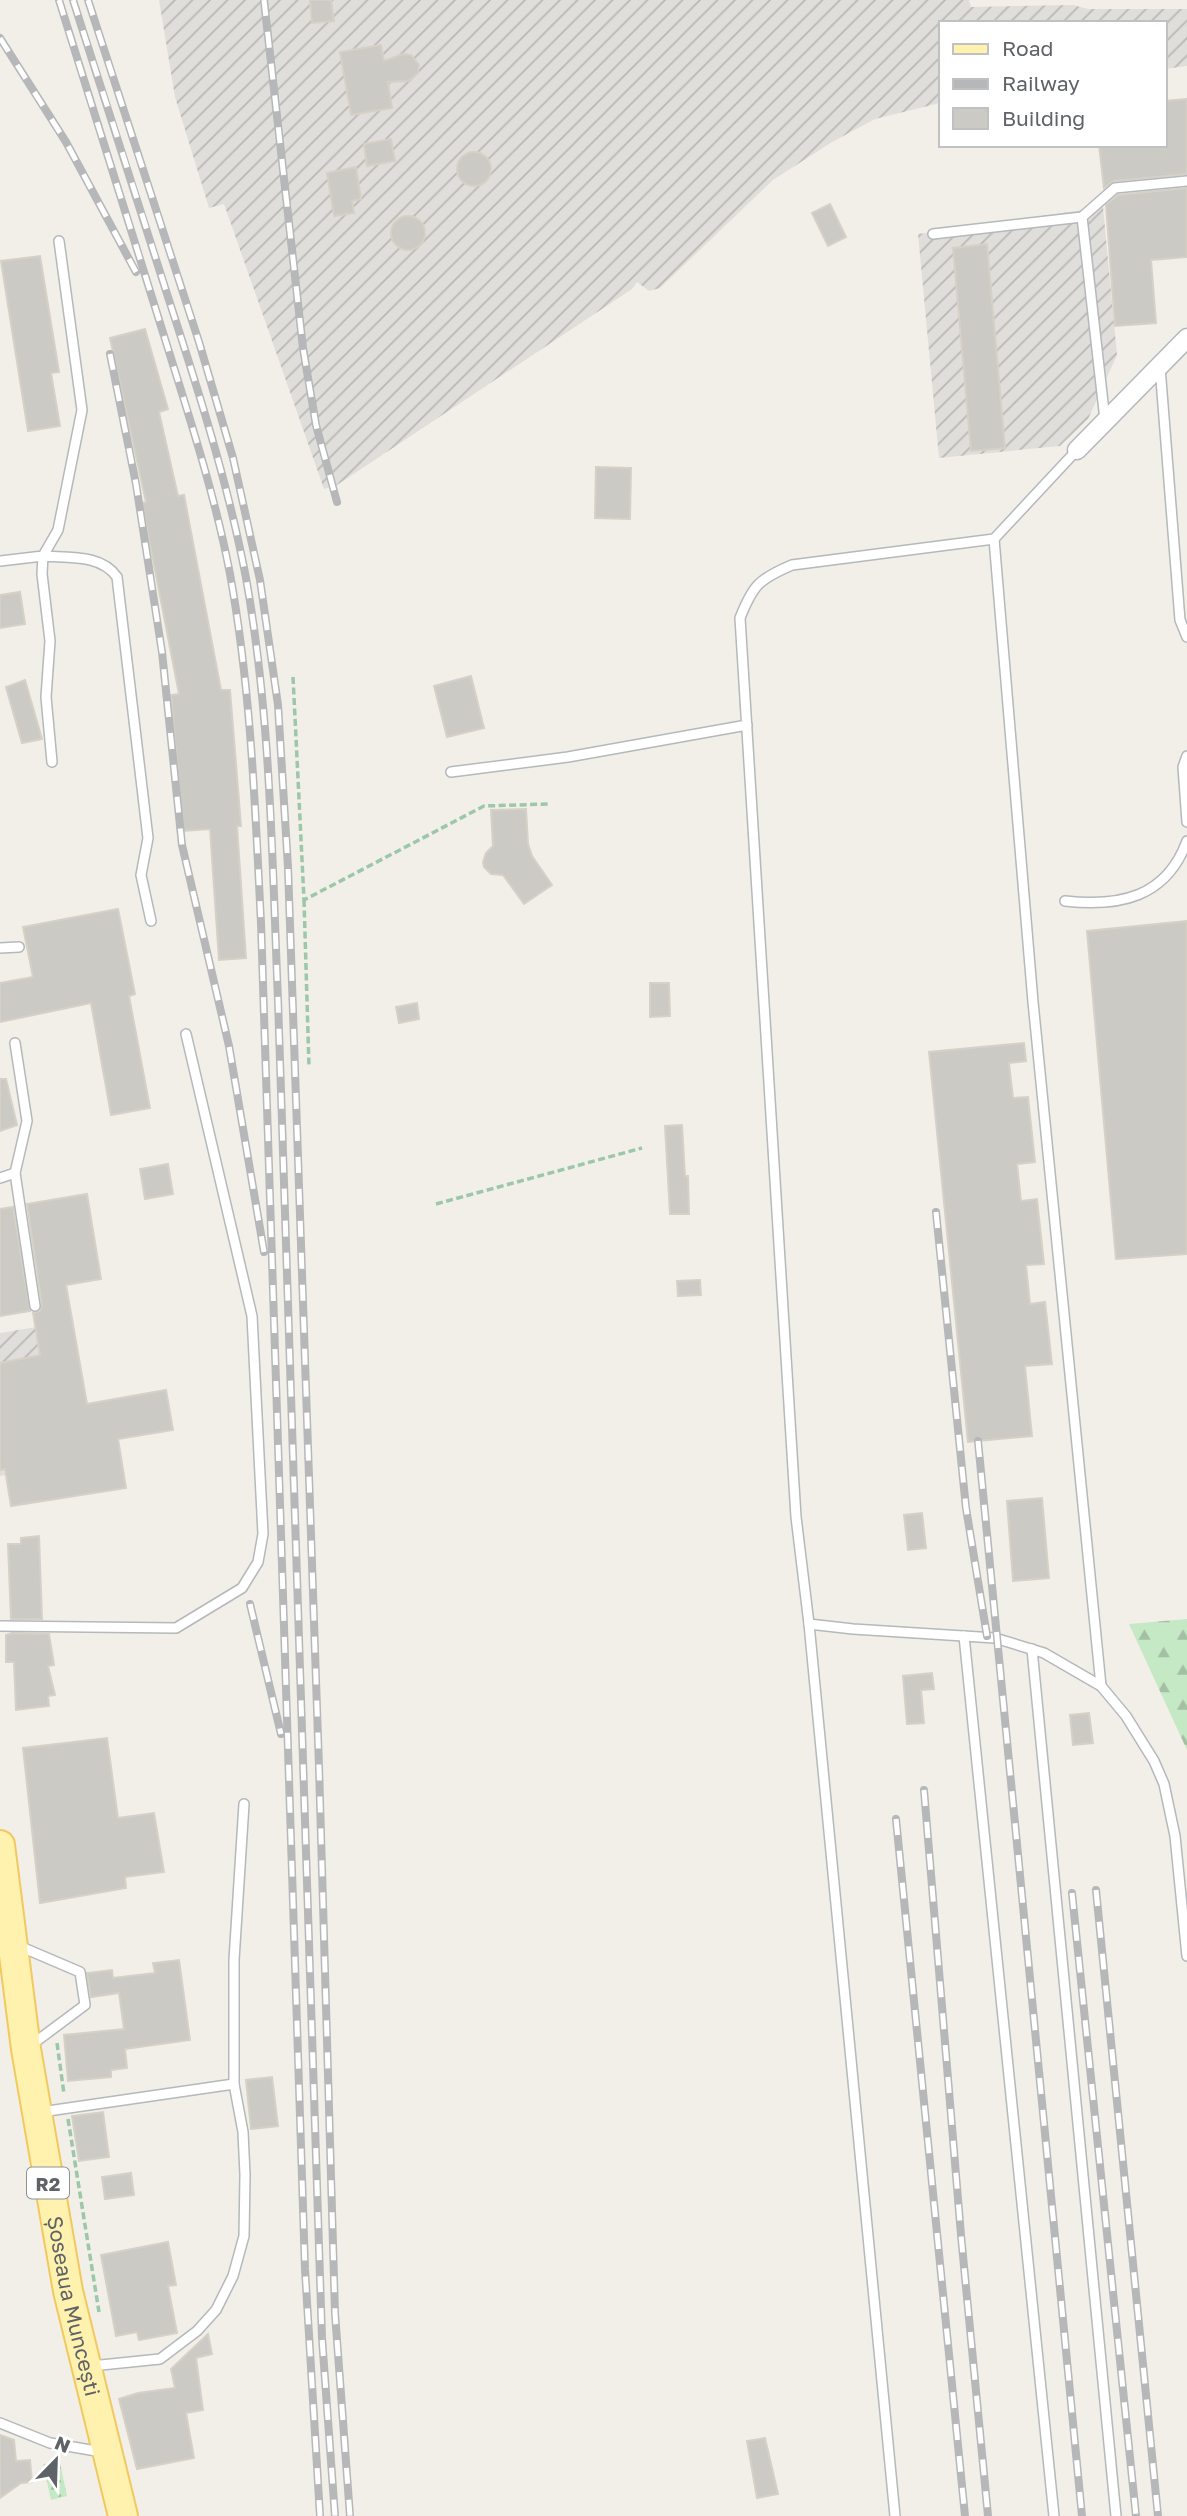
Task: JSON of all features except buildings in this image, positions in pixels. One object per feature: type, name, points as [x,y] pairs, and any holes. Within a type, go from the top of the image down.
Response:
[{"type":"main road","name":"Șoseaua Muncești","points":[[0,1845],[7,1931],[68,2291],[123,2516]]},
{"type":"street","points":[[1077,450],[1187,338]]},
{"type":"lane","points":[[933,234],[1082,216],[1090,212],[1107,192],[1115,188],[1187,181]]},
{"type":"lane","points":[[1082,216],[1105,420]]},
{"type":"lane","points":[[52,762],[46,697],[50,641],[43,556],[58,530],[82,410],[59,241]]},
{"type":"lane","points":[[1160,366],[1180,620],[1187,636]]},
{"type":"lane","points":[[895,2516],[809,1624],[796,1517],[740,618],[750,592],[769,575],[792,565],[995,539],[1077,450]]},
{"type":"lane","points":[[995,539],[1033,1002],[1101,1686]]},
{"type":"lane","points":[[0,561],[43,556],[97,561],[109,566],[117,577],[148,838],[141,875],[151,921]]},
{"type":"lane","points":[[451,772],[568,757],[747,725]]},
{"type":"lane","points":[[1187,756],[1183,767],[1187,822]]},
{"type":"lane","points":[[1065,901],[1088,904],[1141,895],[1167,873],[1187,841]]},
{"type":"lane","points":[[0,948],[19,947]]},
{"type":"lane","points":[[0,1626],[67,1625],[176,1629],[242,1588],[258,1562],[263,1534],[252,1316],[187,1034]]},
{"type":"lane","points":[[15,1043],[27,1121],[15,1173],[35,1306]]},
{"type":"lane","points":[[0,1178],[15,1173]]},
{"type":"lane","points":[[809,1624],[995,1638],[1032,1649],[1066,1664],[1101,1686],[1133,1727],[1154,1761],[1164,1784],[1174,1836],[1187,1956]]},
{"type":"lane","points":[[964,1636],[1054,2516]]},
{"type":"lane","points":[[1032,1649],[1116,2516]]},
{"type":"lane","points":[[86,2366],[160,2358],[197,2331],[216,2310],[233,2276],[244,2236],[246,2175],[243,2132],[234,2084],[233,1960],[244,1804]]},
{"type":"lane","points":[[7,1931],[80,1972],[85,2005],[26,2049]]},
{"type":"lane","points":[[36,2112],[234,2084]]},
{"type":"lane","points":[[0,2423],[50,2443],[107,2453]]},
{"type":"path","points":[[293,677],[309,1067]]},
{"type":"path","points":[[304,900],[484,806],[548,804]]},
{"type":"path","points":[[436,1204],[642,1148]]},
{"type":"path","points":[[55,2028],[100,2316]]},
{"type":"shaded area","points":[[159,0],[969,0],[971,7],[1073,5],[1088,9],[1187,9],[1187,66],[1166,69],[1166,21],[939,21],[939,103],[875,119],[832,142],[773,180],[660,288],[649,291],[637,282],[632,289],[337,485],[324,489],[224,204],[209,208],[175,97]]},
{"type":"shaded area","points":[[1103,207],[1117,355],[1088,419],[1060,446],[939,458],[918,234]]},
{"type":"shaded area","points":[[36,1327],[62,1465],[0,1476],[0,1333]]},
{"type":"green space","points":[[1187,1619],[1187,1750],[1129,1624]]},
{"type":"green space","points":[[60,2463],[67,2496],[51,2500],[43,2464]]},
{"type":"railway","points":[[59,0],[209,485],[230,574],[243,661],[261,923],[305,2269],[320,2516]]},
{"type":"railway","points":[[73,0],[190,366],[221,472],[246,578],[261,683],[269,788],[278,1000],[322,2338],[335,2516]]},
{"type":"railway","points":[[88,0],[199,342],[233,458],[260,580],[278,705],[288,867],[335,2313],[350,2516]]},
{"type":"railway","points":[[264,0],[303,348],[316,425],[337,502]]},
{"type":"railway","points":[[0,38],[66,142],[136,272]]},
{"type":"railway","points":[[110,354],[136,484],[162,652],[182,845],[229,1046],[264,1252]]},
{"type":"railway","points":[[936,1212],[966,1508],[987,1636]]},
{"type":"railway","points":[[978,1441],[1082,2516]]},
{"type":"railway","points":[[250,1604],[281,1734]]},
{"type":"railway","points":[[924,1790],[961,2235],[988,2516]]},
{"type":"railway","points":[[896,1819],[965,2516]]},
{"type":"railway","points":[[1096,1890],[1158,2516]]},
{"type":"railway","points":[[1072,1893],[1136,2516]]}]
